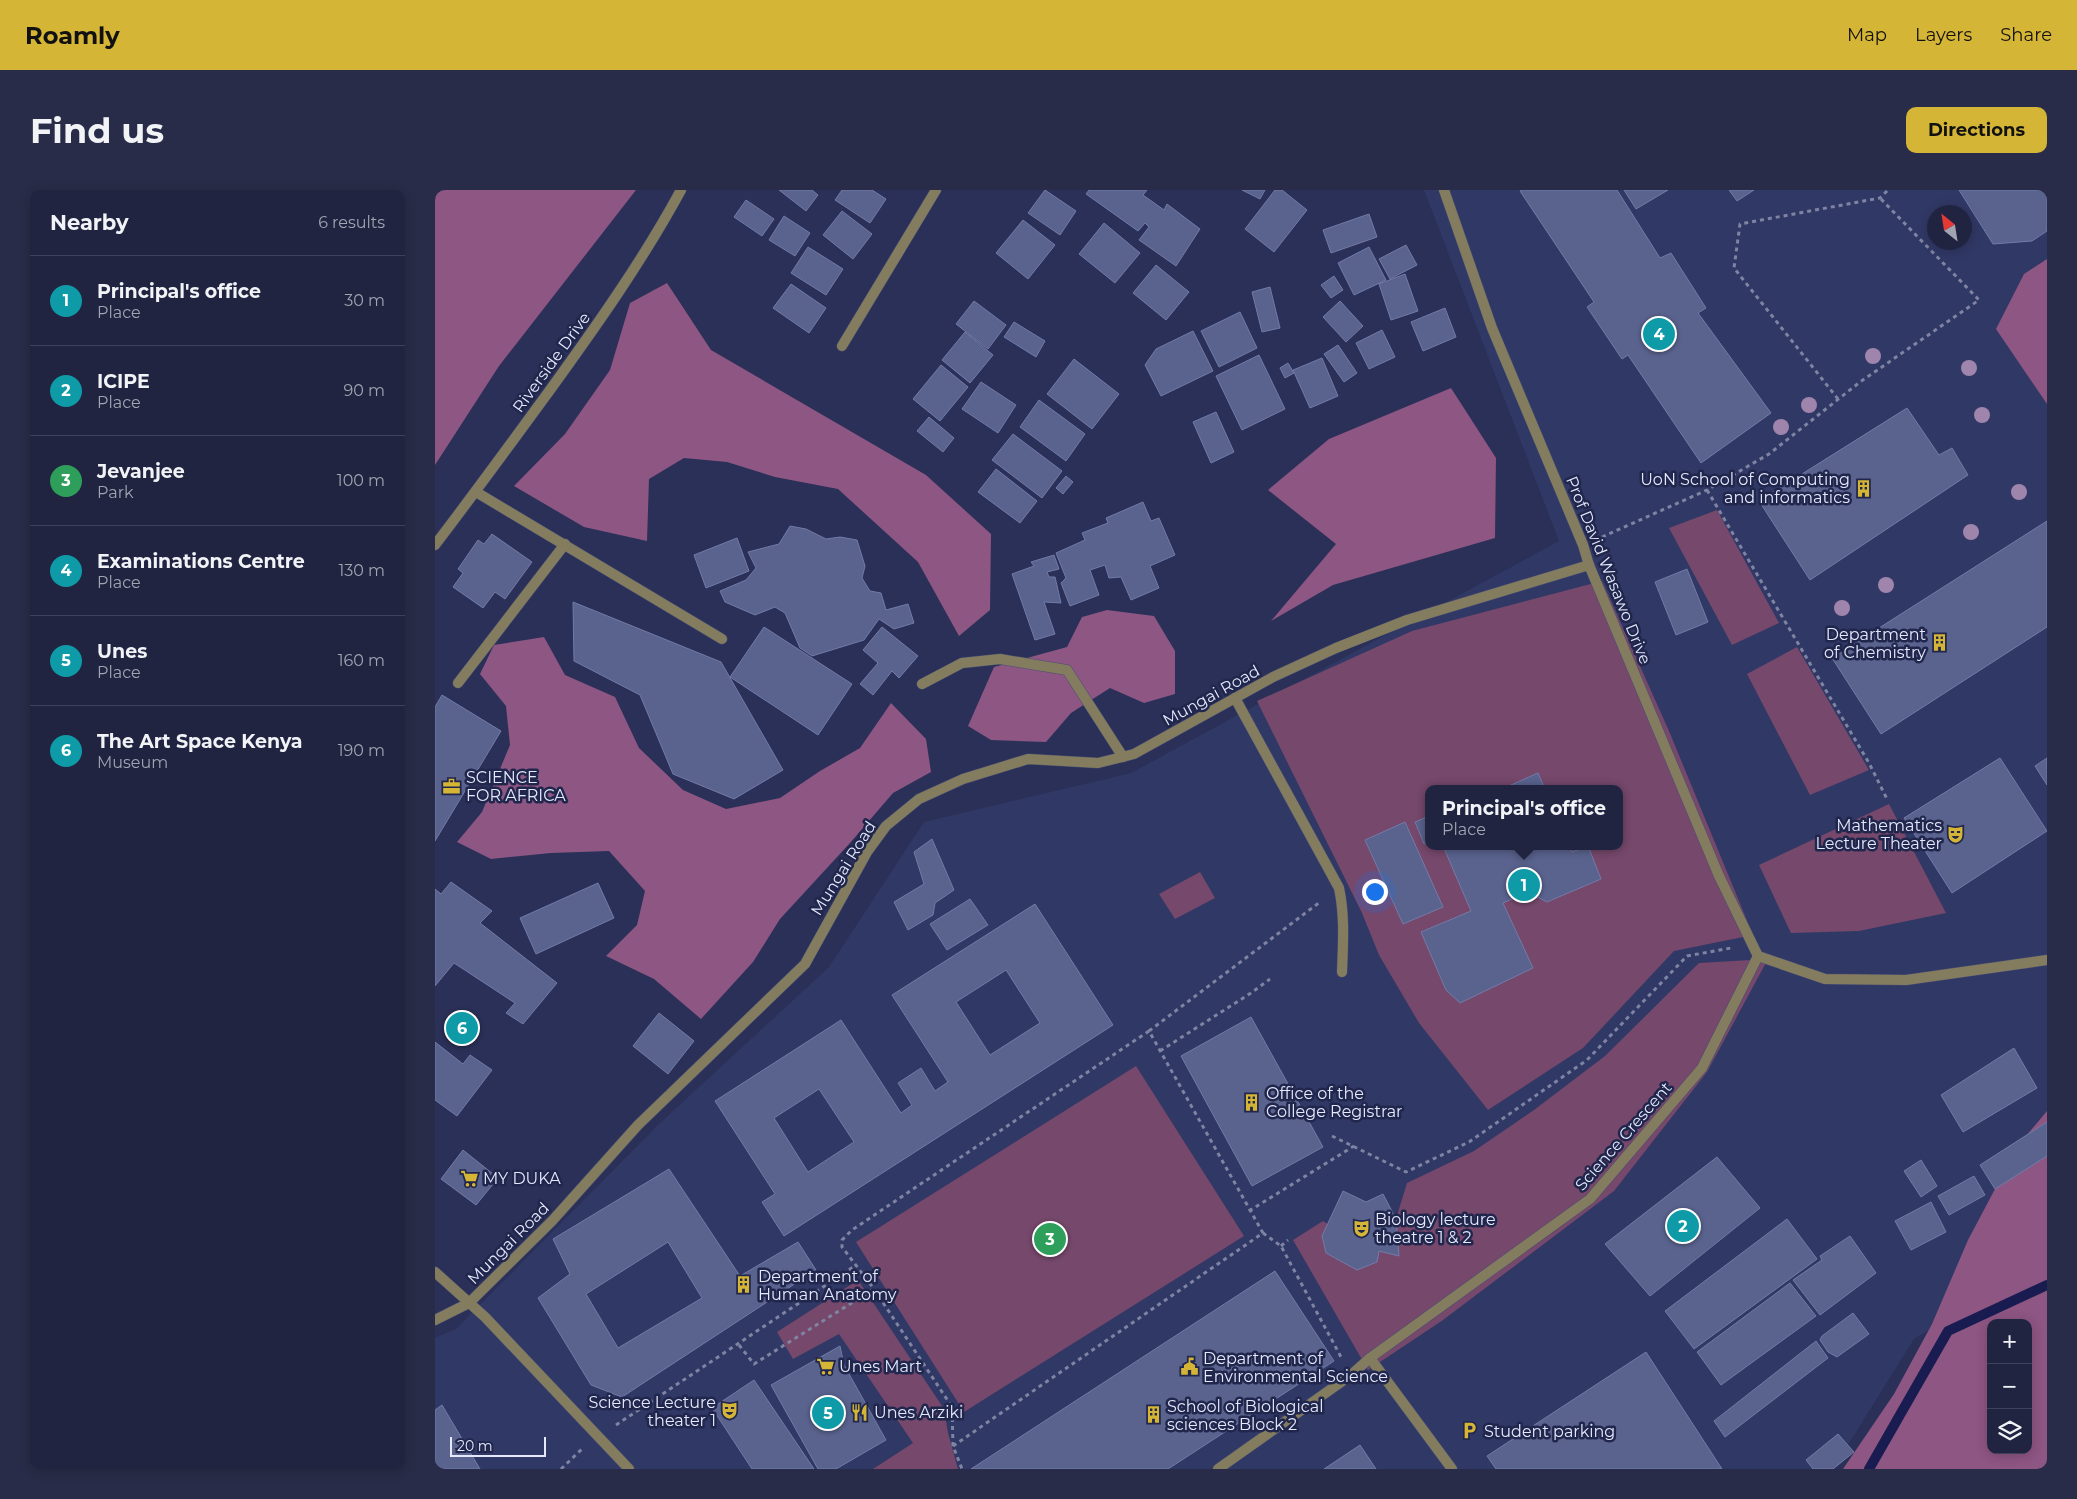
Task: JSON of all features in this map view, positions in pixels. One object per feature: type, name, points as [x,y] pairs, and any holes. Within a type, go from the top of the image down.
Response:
[{"type":"street","name":"Riverside Drive","points":[[435,545],[476,492],[605,314],[655,238],[681,190]]},
{"type":"street","points":[[842,346],[936,190]]},
{"type":"street","name":"Prof David Wasawo Drive","points":[[1443,190],[1492,328],[1583,546],[1589,565],[1719,876],[1759,956]]},
{"type":"street","points":[[476,492],[722,638]]},
{"type":"street","points":[[458,683],[565,544]]},
{"type":"street","name":"Mungai Road","points":[[435,1320],[469,1303],[552,1221],[638,1126],[805,964],[867,852],[886,826],[919,799],[963,779],[1028,759],[1098,763],[1133,754],[1273,677],[1337,648],[1407,620],[1589,565]]},
{"type":"street","points":[[922,684],[962,663],[1000,659],[1067,670],[1123,757]]},
{"type":"street","points":[[1235,698],[1339,888],[1343,918],[1342,972]]},
{"type":"street","points":[[1759,956],[1825,979],[1906,980],[2047,960]]},
{"type":"street","name":"Science Crescent","points":[[1218,1469],[1351,1375],[1370,1358],[1590,1199],[1702,1068],[1759,956]]},
{"type":"street","points":[[435,1272],[469,1303],[629,1469]]},
{"type":"street","points":[[1370,1358],[1452,1469]]},
{"type":"path","points":[[1838,399],[1733,268],[1740,224],[1880,198],[1888,190]]},
{"type":"path","points":[[1583,546],[1707,490],[1769,454],[1860,382],[1979,300],[1880,198]]},
{"type":"path","points":[[1707,490],[1869,763],[1887,799]]},
{"type":"path","points":[[962,1469],[953,1446],[952,1407],[874,1289],[842,1247],[842,1240],[852,1230],[1149,1031],[1339,888]]},
{"type":"path","points":[[1332,1136],[1406,1172],[1469,1142],[1587,1060],[1687,956],[1754,944]]},
{"type":"path","points":[[1160,1050],[1270,979]]},
{"type":"path","points":[[1149,1031],[1249,1211],[1263,1233],[1281,1246],[1351,1375]]},
{"type":"path","points":[[1249,1211],[1354,1146]]},
{"type":"path","points":[[953,1446],[1263,1233]]},
{"type":"path","points":[[1281,1246],[1288,1240]]},
{"type":"path","points":[[561,1469],[579,1451],[599,1437],[856,1266]]},
{"type":"path","points":[[739,1345],[754,1364],[874,1289]]},
{"type":"shaded area","points":[[435,190],[636,190],[499,366],[435,465]]},
{"type":"shaded area","points":[[1424,190],[2047,190],[2047,1260],[1914,1339],[1833,1469],[435,1469],[435,1338],[456,1329],[661,1122],[829,967],[924,822],[1131,773],[1559,541]]},
{"type":"shaded area","points":[[2047,259],[2047,404],[1996,329],[2024,274]]},
{"type":"shaded area","points":[[667,283],[711,350],[926,475],[991,534],[990,610],[959,636],[918,562],[838,489],[775,477],[727,462],[684,458],[649,479],[647,541],[584,527],[514,486],[565,434],[610,370],[630,303]]},
{"type":"shaded area","points":[[1451,388],[1496,458],[1495,538],[1333,585],[1271,621],[1336,544],[1268,490],[1329,439]]},
{"type":"shaded area","points":[[1717,510],[1779,623],[1732,645],[1669,528]]},
{"type":"shaded area","points":[[1602,581],[1669,731],[1753,935],[1674,951],[1583,1048],[1488,1110],[1419,1023],[1379,955],[1362,913],[1257,701],[1412,631]]},
{"type":"shaded area","points":[[1107,610],[1154,616],[1175,651],[1175,694],[1144,703],[1110,688],[1071,713],[1046,742],[991,740],[968,726],[994,667],[1067,647],[1082,617]]},
{"type":"shaded area","points":[[544,637],[565,675],[615,697],[639,748],[683,790],[726,809],[780,798],[820,771],[860,748],[891,703],[926,739],[931,772],[893,793],[780,919],[753,962],[701,1019],[654,979],[606,956],[637,925],[645,891],[609,851],[551,853],[491,859],[457,842],[482,812],[510,745],[506,706],[480,674],[494,645]]},
{"type":"shaded area","points":[[1797,647],[1869,770],[1810,795],[1747,674]]},
{"type":"shaded area","points":[[1889,804],[1946,913],[1859,931],[1791,933],[1759,865]]},
{"type":"shaded area","points":[[1200,872],[1215,898],[1175,919],[1159,894]]},
{"type":"shaded area","points":[[1768,959],[1707,1072],[1614,1191],[1443,1320],[1368,1370],[1293,1240],[1323,1221],[1354,1243],[1396,1219],[1407,1183],[1474,1151],[1534,1110],[1605,1056],[1699,963]]},
{"type":"shaded area","points":[[1136,1066],[1244,1236],[964,1412],[856,1242]]},
{"type":"shaded area","points":[[2047,1111],[2047,1469],[1843,1469],[1894,1394],[1932,1324],[1968,1240],[2021,1142]]},
{"type":"shaded area","points":[[858,1280],[944,1409],[948,1433],[958,1469],[873,1469],[913,1443],[839,1334],[793,1359],[777,1332]]},
{"type":"building","points":[[779,190],[812,190],[818,195],[806,211]]},
{"type":"building","points":[[842,190],[872,190],[886,199],[870,223],[835,200]]},
{"type":"building","points":[[1045,190],[1076,211],[1060,235],[1028,213]]},
{"type":"building","points":[[1089,190],[1147,190],[1143,195],[1164,210],[1167,204],[1200,229],[1176,266],[1139,240],[1149,227],[1145,223],[1138,231],[1086,194]]},
{"type":"building","points":[[1242,190],[1265,190],[1260,199]]},
{"type":"building","points":[[1275,190],[1282,190],[1307,210],[1274,252],[1245,229]]},
{"type":"building","points":[[1617,190],[1660,258],[1671,253],[1706,308],[1698,313],[1771,413],[1701,463],[1628,355],[1622,359],[1587,307],[1594,302],[1520,191]]},
{"type":"building","points":[[1624,190],[1668,190],[1636,209]]},
{"type":"building","points":[[1729,190],[1754,190],[1737,201]]},
{"type":"building","points":[[1959,190],[2047,190],[2047,231],[2032,241],[1993,244],[1972,211],[1972,205],[1968,205]]},
{"type":"building","points":[[746,200],[774,219],[762,236],[734,217]]},
{"type":"building","points":[[842,211],[872,234],[853,259],[823,235]]},
{"type":"building","points":[[1369,214],[1377,237],[1331,253],[1323,230]]},
{"type":"building","points":[[784,216],[810,233],[795,256],[769,240]]},
{"type":"building","points":[[1023,220],[1055,245],[1028,279],[996,253]]},
{"type":"building","points":[[1104,223],[1140,253],[1115,283],[1079,254]]},
{"type":"building","points":[[1406,245],[1417,265],[1390,279],[1379,259]]},
{"type":"building","points":[[808,247],[843,269],[826,295],[791,273]]},
{"type":"building","points":[[1369,247],[1386,280],[1354,295],[1338,263]]},
{"type":"building","points":[[1156,265],[1189,292],[1166,320],[1133,293]]},
{"type":"building","points":[[1405,274],[1418,311],[1391,320],[1379,284]]},
{"type":"building","points":[[1334,276],[1343,290],[1331,298],[1321,285]]},
{"type":"building","points":[[791,284],[826,308],[809,333],[773,308]]},
{"type":"building","points":[[1270,287],[1280,328],[1262,332],[1252,292]]},
{"type":"building","points":[[974,301],[1006,325],[988,349],[956,324]]},
{"type":"building","points":[[1340,301],[1363,326],[1346,342],[1323,317]]},
{"type":"building","points":[[1445,308],[1456,337],[1423,351],[1411,322]]},
{"type":"building","points":[[1240,312],[1257,348],[1219,367],[1201,331]]},
{"type":"building","points":[[1014,322],[1045,341],[1036,357],[1004,337]]},
{"type":"building","points":[[1382,330],[1395,357],[1369,369],[1356,343]]},
{"type":"building","points":[[1193,331],[1213,371],[1161,396],[1145,365],[1156,349]]},
{"type":"building","points":[[965,332],[993,355],[970,383],[942,360]]},
{"type":"building","points":[[1338,345],[1357,373],[1344,382],[1324,354]]},
{"type":"building","points":[[1259,355],[1285,409],[1242,430],[1216,376]]},
{"type":"building","points":[[1322,358],[1338,396],[1310,408],[1293,370]]},
{"type":"building","points":[[1074,359],[1119,394],[1092,429],[1047,394]]},
{"type":"building","points":[[1288,363],[1294,373],[1285,378],[1280,368]]},
{"type":"building","points":[[941,365],[968,387],[940,421],[913,399]]},
{"type":"building","points":[[981,382],[1016,405],[998,433],[962,409]]},
{"type":"building","points":[[1039,400],[1085,434],[1066,461],[1020,427]]},
{"type":"building","name":"UoN School of Computing and informatics","points":[[1907,408],[1939,455],[1952,448],[1968,475],[1810,580],[1759,501]]},
{"type":"building","points":[[1216,412],[1234,452],[1211,463],[1193,422]]},
{"type":"building","points":[[929,417],[954,438],[943,452],[917,431]]},
{"type":"building","points":[[1013,434],[1062,471],[1042,498],[992,460]]},
{"type":"building","points":[[996,469],[1037,501],[1020,523],[978,492]]},
{"type":"building","points":[[1066,476],[1073,482],[1063,494],[1056,488]]},
{"type":"building","points":[[1143,502],[1151,521],[1159,518],[1175,555],[1150,566],[1159,588],[1131,600],[1121,577],[1109,578],[1105,565],[1090,570],[1099,595],[1070,606],[1061,583],[1066,578],[1056,553],[1085,540],[1082,533],[1108,523],[1106,518]]},
{"type":"building","name":"Department of Chemistry","points":[[2047,521],[2047,627],[1881,734],[1832,658]]},
{"type":"building","points":[[790,526],[806,529],[826,539],[840,537],[857,540],[865,566],[862,578],[870,591],[881,593],[886,610],[908,604],[914,623],[894,629],[879,619],[864,640],[812,656],[800,648],[785,613],[775,607],[755,615],[725,602],[720,591],[746,580],[756,568],[748,552],[779,544]]},
{"type":"building","points":[[492,534],[532,562],[505,599],[495,592],[483,608],[453,587],[463,573],[458,569],[478,540],[484,544]]},
{"type":"building","points":[[737,538],[749,571],[706,588],[694,555]]},
{"type":"building","points":[[1054,555],[1059,569],[1047,572],[1049,577],[1055,577],[1061,603],[1044,602],[1055,634],[1035,640],[1012,574],[1034,566],[1031,562]]},
{"type":"building","points":[[1687,569],[1708,622],[1676,635],[1655,582]]},
{"type":"building","points":[[573,602],[721,662],[783,770],[734,799],[673,774],[640,695],[574,661]]},
{"type":"building","points":[[764,627],[852,684],[818,735],[730,677]]},
{"type":"building","points":[[882,627],[918,656],[899,678],[892,671],[873,695],[860,684],[878,663],[863,650]]},
{"type":"building","name":"SCIENCE FOR AFRICA","points":[[442,695],[501,731],[435,841],[435,707]]},
{"type":"building","points":[[2000,758],[2047,831],[1952,893],[1904,818]]},
{"type":"building","points":[[2047,758],[2047,785],[2035,766]]},
{"type":"building","points":[[1538,773],[1543,785],[1511,785]]},
{"type":"building","points":[[1425,818],[1425,844],[1424,844],[1415,822]]},
{"type":"building","points":[[1405,822],[1443,907],[1403,924],[1365,840]]},
{"type":"building","points":[[932,839],[954,890],[935,903],[933,915],[908,930],[894,902],[924,884],[914,852]]},
{"type":"building","points":[[1445,850],[1571,850],[1572,852],[1590,850],[1601,879],[1547,902],[1528,892],[1503,903],[1533,968],[1460,1003],[1446,990],[1421,932],[1471,911]]},
{"type":"building","points":[[451,882],[492,911],[480,923],[557,983],[523,1024],[506,1013],[515,1003],[454,963],[435,986],[435,889],[441,894]]},
{"type":"building","points":[[598,883],[614,918],[536,954],[520,918]]},
{"type":"building","points":[[970,899],[988,925],[947,950],[930,924]]},
{"type":"building","points":[[1035,904],[1113,1025],[784,1236],[762,1202],[775,1194],[715,1101],[841,1020],[901,1113],[912,1105],[898,1083],[921,1068],[935,1091],[948,1082],[892,995]],"holes":[[[1006,970],[1040,1023],[990,1055],[956,1002]],[[819,1089],[854,1142],[808,1172],[774,1118]]]},
{"type":"building","points":[[659,1013],[694,1041],[668,1074],[633,1046]]},
{"type":"building","name":"Office of the College Registrar","points":[[1251,1017],[1323,1147],[1252,1186],[1181,1056]]},
{"type":"building","points":[[435,1042],[463,1064],[470,1055],[492,1070],[457,1116],[435,1100]]},
{"type":"building","points":[[2014,1048],[2037,1088],[1963,1132],[1941,1095]]},
{"type":"building","points":[[2047,1122],[2047,1156],[1995,1189],[1980,1165]]},
{"type":"building","name":"MY DUKA","points":[[463,1150],[498,1178],[476,1205],[441,1179]]},
{"type":"building","points":[[1717,1157],[1760,1208],[1650,1296],[1605,1244]]},
{"type":"building","points":[[1921,1160],[1937,1186],[1921,1197],[1904,1171]]},
{"type":"building","name":"Department of Human Anatomy","points":[[669,1169],[740,1276],[798,1242],[816,1270],[622,1397],[591,1385],[538,1298],[570,1274],[553,1239]],"holes":[[[668,1242],[702,1298],[618,1348],[586,1294]]]},
{"type":"building","points":[[1974,1176],[1985,1195],[1949,1215],[1938,1196]]},
{"type":"building","name":"Biology lecture theatre 1 & 2","points":[[1343,1191],[1366,1202],[1383,1194],[1396,1219],[1399,1256],[1379,1251],[1377,1262],[1357,1270],[1326,1253],[1322,1236]]},
{"type":"building","points":[[1931,1202],[1946,1232],[1911,1250],[1895,1221]]},
{"type":"building","points":[[1787,1219],[1817,1259],[1694,1349],[1665,1311]]},
{"type":"building","points":[[1850,1236],[1876,1273],[1820,1315],[1793,1280],[1822,1260],[1820,1256]]},
{"type":"building","name":"School of Biological sciences Block 2","points":[[1275,1271],[1334,1361],[1168,1469],[971,1469]]},
{"type":"building","points":[[1790,1283],[1816,1316],[1721,1385],[1697,1352]]},
{"type":"building","points":[[1853,1313],[1869,1334],[1837,1357],[1828,1352],[1820,1340],[1822,1336]]},
{"type":"building","points":[[1816,1341],[1828,1358],[1725,1437],[1714,1421]]},
{"type":"building","points":[[840,1346],[844,1365],[886,1440],[836,1469],[818,1469],[771,1385]]},
{"type":"building","points":[[1646,1352],[1722,1469],[1496,1469],[1487,1456]]},
{"type":"building","points":[[754,1380],[814,1469],[752,1469],[712,1408]]},
{"type":"building","points":[[442,1405],[480,1469],[435,1469],[435,1410]]},
{"type":"building","points":[[1838,1434],[1854,1452],[1833,1469],[1813,1469],[1806,1460]]},
{"type":"building","points":[[1360,1445],[1376,1469],[1324,1469]]},
{"type":"waterway","points":[[1869,1469],[1948,1331],[2047,1285]]},
{"type":"place","name":"Examinations Centre","points":[[1659,334]]},
{"type":"place","name":"UoN School of Computing and informatics","points":[[1864,488]]},
{"type":"place","name":"Department of Chemistry","points":[[1940,643]]},
{"type":"place","name":"SCIENCE FOR AFRICA","points":[[452,786]]},
{"type":"place","name":"Mathematics Lecture Theater","points":[[1956,834]]},
{"type":"place","name":"Principal's office","points":[[1524,885]]},
{"type":"place","name":"The Art Space Kenya","points":[[462,1028]]},
{"type":"place","name":"Office of the College Registrar","points":[[1252,1102]]},
{"type":"place","name":"MY DUKA","points":[[469,1178]]},
{"type":"place","name":"ICIPE","points":[[1683,1226]]},
{"type":"place","name":"Biology lecture theatre 1 & 2","points":[[1361,1228]]},
{"type":"place","name":"Jevanjee","points":[[1050,1239]]},
{"type":"place","name":"Department of Human Anatomy","points":[[744,1285]]},
{"type":"place","name":"Unes Mart","points":[[825,1366]]},
{"type":"place","name":"Department of Environmental Science","points":[[1189,1367]]},
{"type":"place","name":"Science Lecture theater 1","points":[[730,1411]]},
{"type":"place","name":"Unes Arziki","points":[[860,1412]]},
{"type":"place","name":"Unes","points":[[828,1413]]},
{"type":"place","name":"School of Biological sciences Block 2","points":[[1153,1415]]},
{"type":"place","name":"Student parking","points":[[1470,1431]]}]
